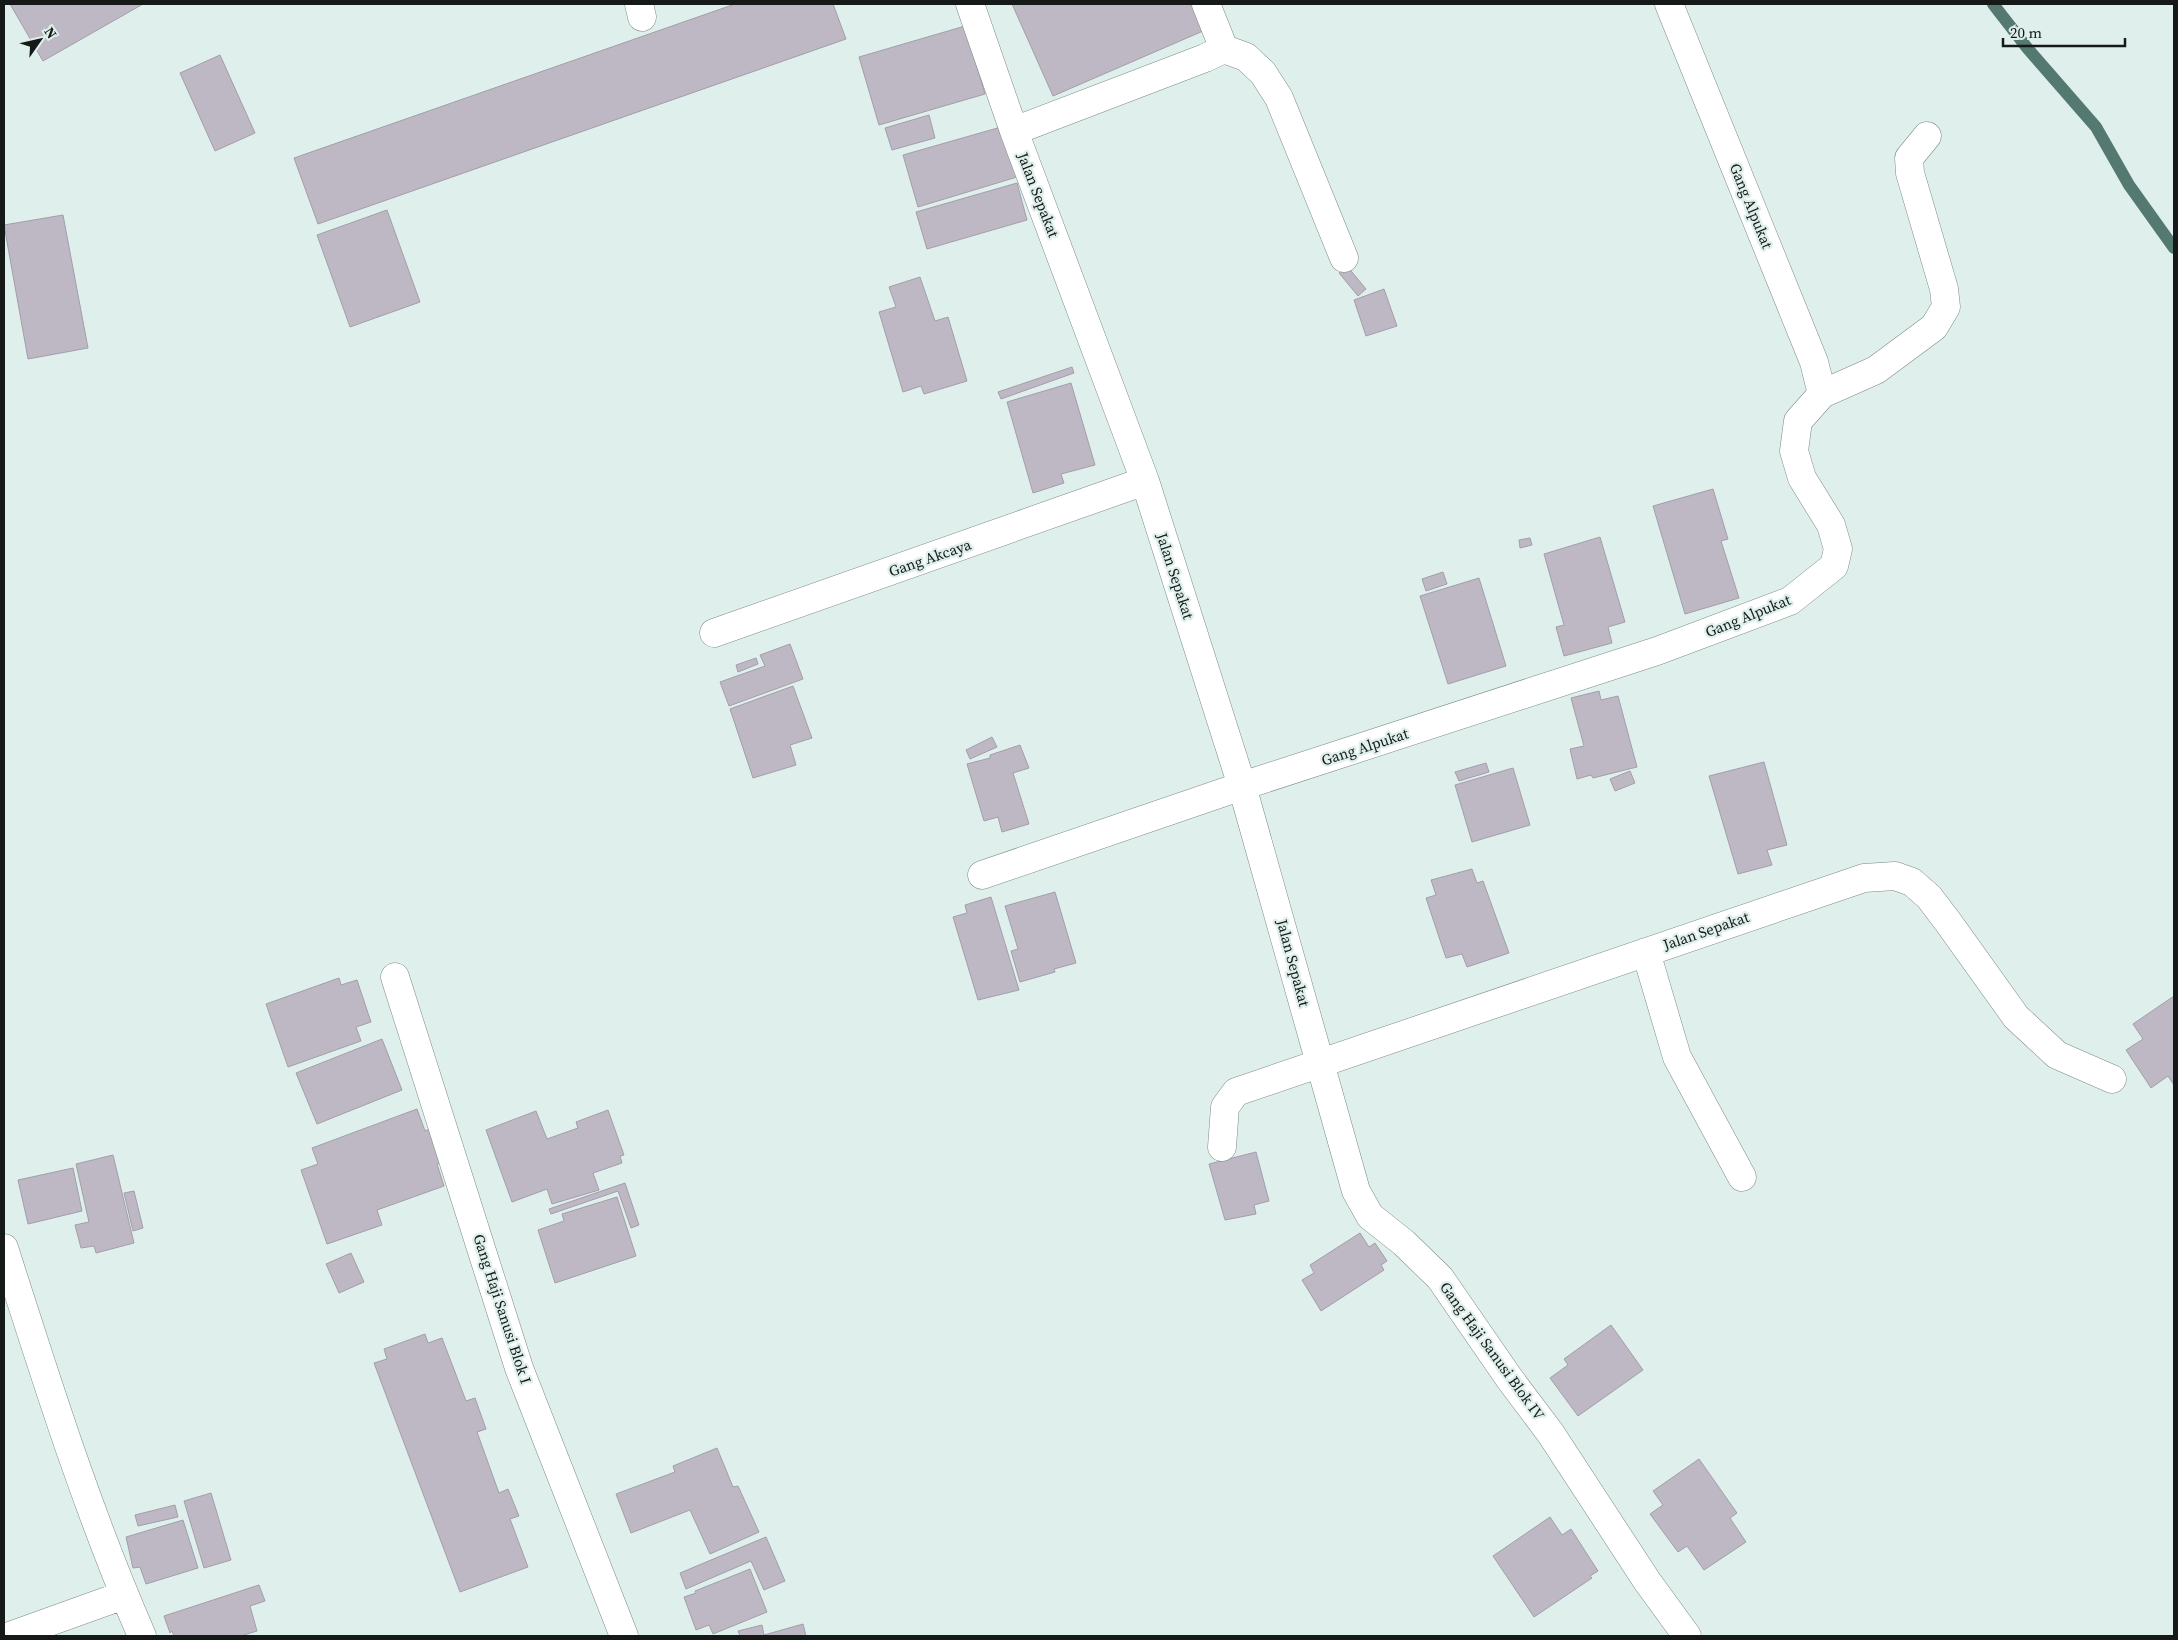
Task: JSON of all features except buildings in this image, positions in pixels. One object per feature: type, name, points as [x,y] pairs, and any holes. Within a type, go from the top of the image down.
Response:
[{"type":"street","name":"Jalan Sepakat","points":[[970,4],[1014,131],[1145,481],[1242,786],[1320,1062],[1864,878],[1895,876],[1912,882],[1929,897],[2016,1017],[2058,1055],[2112,1079]]},
{"type":"street","points":[[1206,4],[1224,49],[1246,58],[1263,73],[1279,98],[1344,258]]},
{"type":"street","name":"Gang Alpukat","points":[[982,875],[1242,786],[1657,651],[1790,601],[1834,566],[1838,548],[1830,525],[1802,478],[1794,451],[1798,421],[1822,394],[1814,362],[1669,4]]},
{"type":"street","points":[[1014,131],[1224,49]]},
{"type":"street","points":[[1822,394],[1876,370],[1934,327],[1946,307],[1944,289],[1910,173],[1909,158],[1927,136]]},
{"type":"street","name":"Gang Akcaya","points":[[714,633],[1145,481]]},
{"type":"street","points":[[1646,952],[1677,1057],[1742,1177]]},
{"type":"street","name":"Gang Haji Sanusi Blok I","points":[[395,977],[519,1368],[624,1636]]},
{"type":"street","points":[[1222,1147],[1225,1107],[1236,1092],[1320,1062]]},
{"type":"street","name":"Gang Haji Sanusi Blok IV","points":[[1320,1062],[1356,1191],[1370,1216],[1404,1243],[1440,1278],[1509,1378],[1551,1434],[1647,1582],[1687,1636]]},
{"type":"street","points":[[4,1248],[59,1420],[124,1595],[142,1636]]},
{"type":"street","points":[[10,1636],[124,1595]]},
{"type":"waterway","points":[[1993,4],[2028,49],[2096,127],[2129,185],[2174,248]]}]
